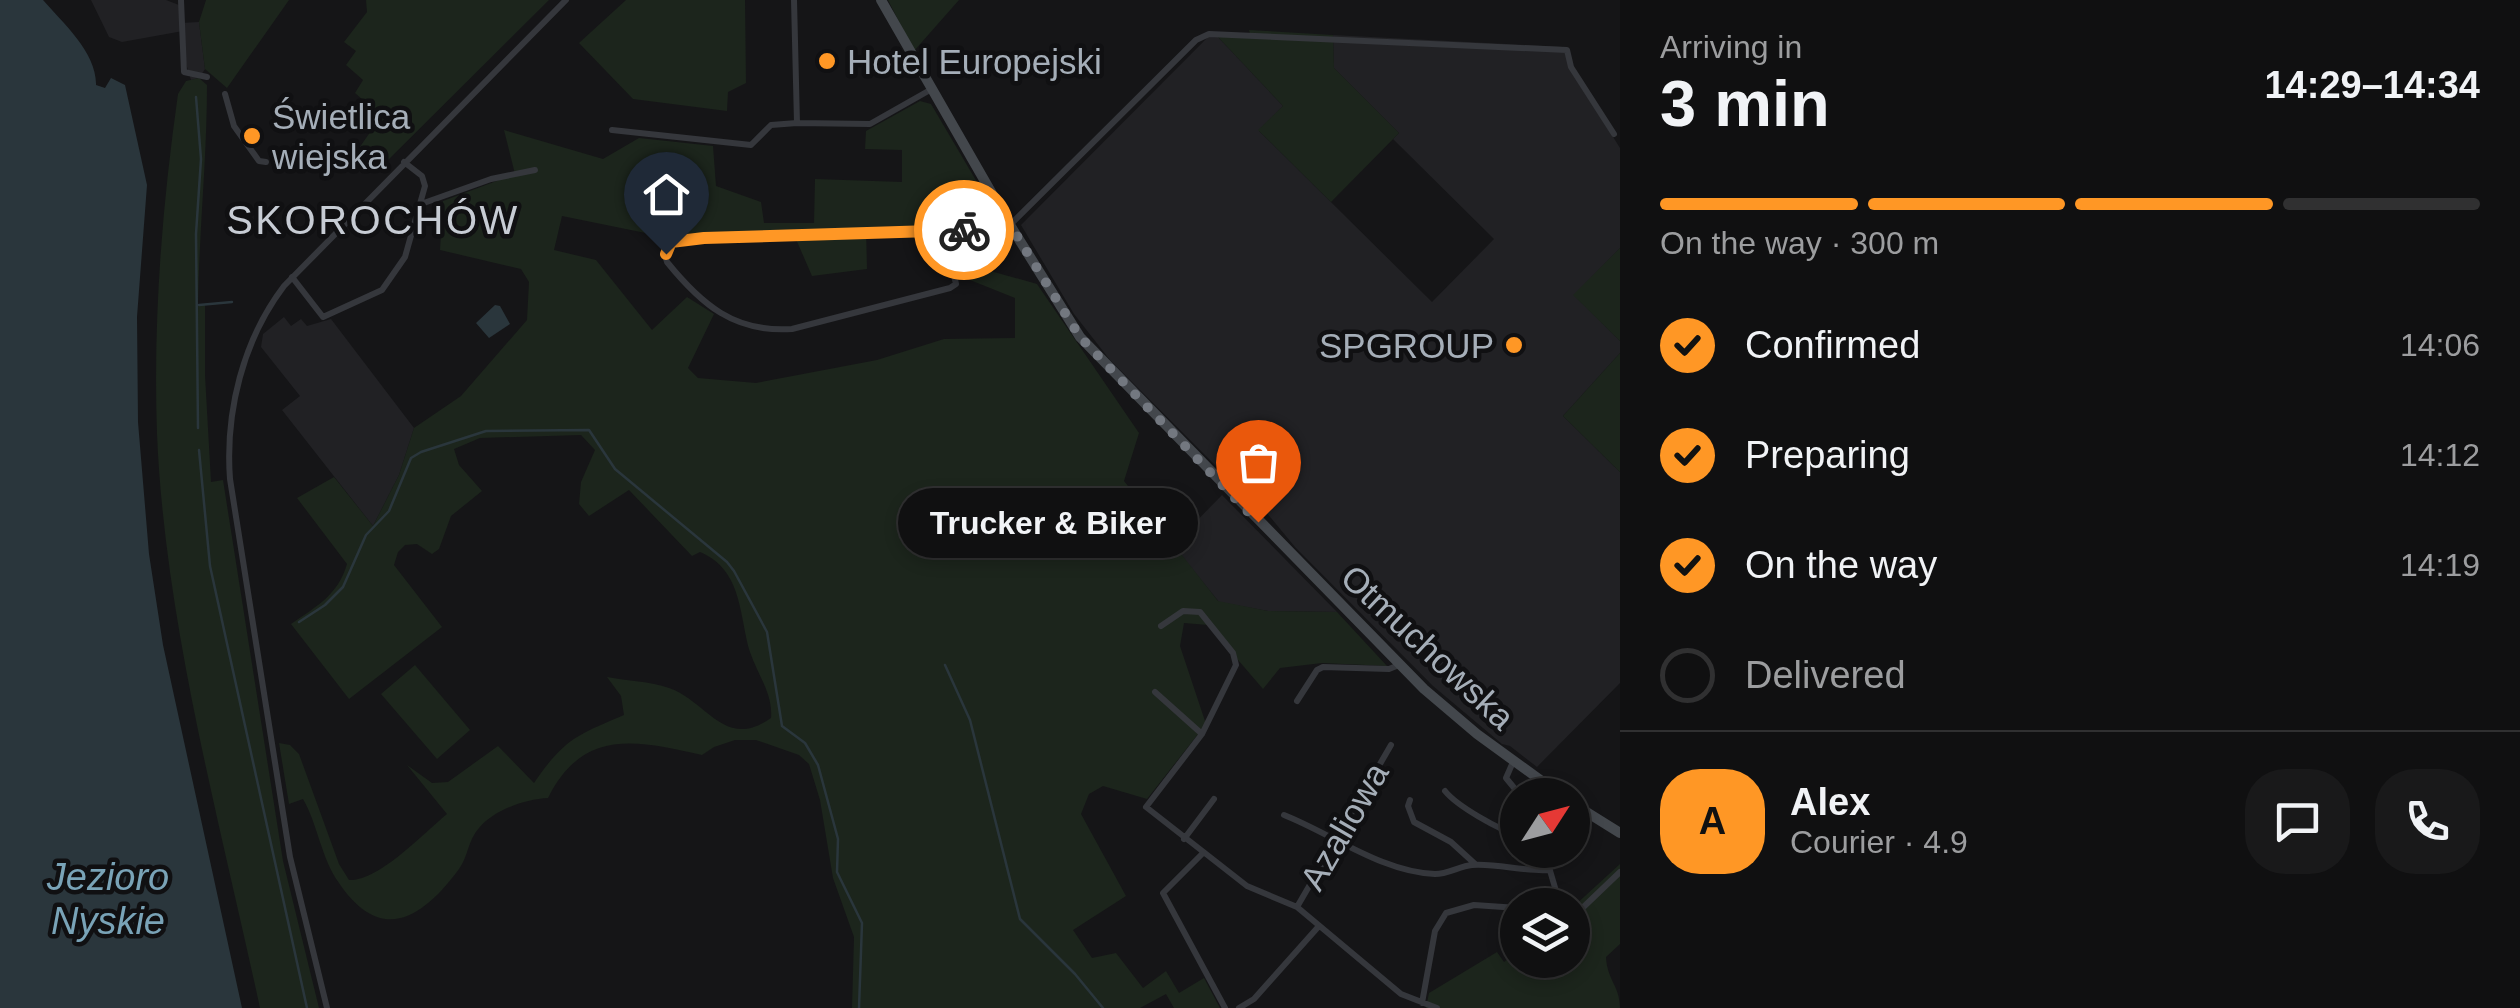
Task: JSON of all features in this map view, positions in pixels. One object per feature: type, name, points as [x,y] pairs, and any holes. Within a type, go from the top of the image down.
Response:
[{"type":"main road","name":"Otmuchowska","points":[[881,0],[1062,312],[1090,348],[1399,666],[1462,723],[1536,778]]},
{"type":"main road","points":[[1590,814],[1620,833]]},
{"type":"street","points":[[181,0],[184,72],[206,77]]},
{"type":"street","points":[[326,1008],[282,813],[228,459],[230,431],[250,343],[292,277],[566,0]]},
{"type":"street","points":[[794,0],[798,122]]},
{"type":"street","points":[[1010,224],[1196,40],[1208,34],[1566,50],[1571,68],[1614,134]]},
{"type":"street","points":[[612,130],[750,145],[770,125],[870,124],[930,90]]},
{"type":"street","points":[[225,94],[239,134],[258,161],[266,162]]},
{"type":"street","points":[[292,277],[323,316],[382,290],[406,257],[421,204],[425,180],[404,162]]},
{"type":"street","points":[[421,204],[491,179],[535,170]]},
{"type":"street","points":[[944,232],[956,284],[932,294],[792,329],[751,326],[704,304],[666,262],[671,242],[972,230],[1002,212]]},
{"type":"street","points":[[1162,626],[1183,610],[1200,612],[1233,653],[1236,665],[1202,734],[1146,806],[1184,840],[1247,886],[1297,907],[1408,999],[1438,1008]]},
{"type":"street","points":[[1297,701],[1323,666],[1399,666]]},
{"type":"street","points":[[1155,692],[1202,734]]},
{"type":"street","name":"Azaliowa","points":[[1297,907],[1391,745]]},
{"type":"street","points":[[1506,778],[1513,762]]},
{"type":"street","points":[[1446,790],[1500,828]]},
{"type":"street","points":[[1184,840],[1214,799]]},
{"type":"street","points":[[1410,800],[1408,806],[1414,822],[1440,834],[1475,864]]},
{"type":"street","points":[[1284,815],[1395,865],[1436,874],[1475,864],[1549,870],[1553,888]]},
{"type":"street","points":[[1202,854],[1163,893],[1225,1008]]},
{"type":"street","points":[[1590,901],[1620,872]]},
{"type":"street","points":[[1422,1003],[1436,932],[1446,913],[1474,905],[1500,907]]},
{"type":"street","points":[[1239,1008],[1254,999],[1320,926]]},
{"type":"street","points":[[1400,1008],[1408,999]]},
{"type":"shaded area","points":[[91,0],[166,0],[179,5],[181,23],[199,22],[205,69],[199,78],[191,80],[184,57],[183,31],[122,42],[109,37]]},
{"type":"shaded area","points":[[206,0],[289,0],[227,88],[205,69],[199,22]]},
{"type":"shaded area","points":[[366,0],[549,0],[377,171],[357,151],[371,131],[352,115],[363,100],[355,93],[363,80],[346,65],[356,51],[344,42],[367,12]]},
{"type":"shaded area","points":[[626,0],[745,0],[746,83],[728,92],[727,111],[633,99],[579,43]]},
{"type":"shaded area","points":[[888,0],[959,0],[914,51]]},
{"type":"shaded area","points":[[1249,30],[1333,35],[1334,68],[1399,133],[1331,202],[1258,130],[1283,106],[1218,37],[1251,37]]},
{"type":"shaded area","points":[[1333,35],[1563,47],[1570,68],[1620,148],[1620,248],[1574,295],[1620,341],[1620,353],[1563,416],[1620,472],[1620,683],[1537,767],[1502,744],[1433,686],[1295,547],[1256,500],[1252,502],[1110,360],[1074,314],[1021,225],[1208,37],[1218,37],[1283,106],[1259,131],[1432,302],[1494,239],[1393,139],[1399,133],[1334,68]]},
{"type":"shaded area","points":[[199,78],[207,85],[198,305],[205,305],[211,482],[223,480],[283,861],[319,1008],[260,1008],[196,722],[171,578],[157,434],[160,263],[178,94],[186,81]]},
{"type":"shaded area","points":[[920,101],[931,104],[994,211],[972,225],[866,227],[867,269],[812,276],[792,230],[670,238],[562,216],[554,250],[596,260],[652,330],[687,297],[714,314],[688,368],[698,378],[756,383],[877,360],[944,339],[1015,338],[1015,298],[970,280],[987,270],[1037,284],[1139,433],[1124,481],[1218,601],[1268,611],[1337,612],[1387,666],[1322,663],[1280,668],[1263,689],[1208,625],[1184,623],[1180,646],[1206,724],[1147,799],[1103,786],[1089,794],[1081,814],[1126,896],[1073,930],[1092,958],[1116,953],[1143,988],[1166,971],[1179,993],[1204,978],[1220,1008],[1174,1008],[1166,994],[1140,1008],[852,1008],[854,937],[833,878],[820,800],[809,764],[799,755],[756,740],[735,740],[702,755],[633,744],[595,750],[562,775],[548,798],[510,807],[485,822],[472,838],[459,869],[416,912],[386,919],[370,914],[355,902],[333,873],[303,799],[289,804],[279,743],[290,745],[299,754],[339,864],[349,880],[361,879],[387,865],[447,814],[407,765],[432,783],[448,782],[498,746],[534,783],[573,740],[624,715],[621,696],[607,677],[669,688],[717,720],[741,729],[771,718],[770,701],[750,652],[737,595],[724,570],[700,552],[692,556],[629,490],[589,516],[579,504],[581,482],[595,450],[581,435],[480,438],[454,449],[459,465],[482,491],[451,516],[439,549],[432,554],[417,544],[405,545],[394,565],[442,627],[349,699],[291,624],[332,592],[347,564],[297,498],[334,477],[373,526],[399,475],[414,428],[461,396],[527,320],[529,282],[521,269],[440,250],[443,201],[515,174],[504,130],[603,159],[639,138],[713,146],[716,186],[761,202],[764,223],[814,223],[815,179],[902,182],[902,150],[865,149],[866,131]]},
{"type":"shaded area","points":[[1620,248],[1620,341],[1573,295]]},
{"type":"shaded area","points":[[284,317],[291,326],[301,319],[307,326],[331,319],[414,428],[399,475],[373,526],[282,410],[300,396],[261,347],[263,334]]},
{"type":"shaded area","points":[[1620,353],[1620,472],[1563,416]]},
{"type":"shaded area","points":[[1222,495],[1337,612],[1268,611],[1219,602],[1173,545]]},
{"type":"shaded area","points":[[415,665],[470,730],[437,759],[381,694]]},
{"type":"shaded area","points":[[1620,864],[1620,944],[1606,957],[1620,1008],[1426,1008],[1429,993],[1497,952],[1500,978],[1590,978],[1590,891]]},
{"type":"water","name":"Jezioro Nyskie","points":[[0,0],[43,0],[85,50],[96,85],[105,88],[111,78],[125,85],[147,185],[137,317],[138,422],[149,554],[163,645],[242,1008],[0,1008]]},
{"type":"water","points":[[495,305],[500,306],[510,324],[489,338],[476,323]]},
{"type":"waterway","points":[[196,97],[201,159],[196,234],[198,428]]},
{"type":"waterway","points":[[199,305],[232,302]]},
{"type":"waterway","points":[[299,622],[343,587],[366,535],[389,511],[411,458],[486,431],[589,430],[615,469],[727,562],[767,632],[782,726],[805,743],[818,765],[838,839],[837,872],[862,923],[859,1008]]},
{"type":"waterway","points":[[199,450],[210,566],[307,1008]]},
{"type":"waterway","points":[[945,665],[970,720],[1020,919],[1103,1008]]},
{"type":"way so far","points":[[964,230],[972,230],[1002,212],[1080,337],[1258,522]]},
{"type":"place","name":"Hotel Europejski","points":[[827,61]]},
{"type":"place","name":"Świetlica wiejska","points":[[252,136]]},
{"type":"place","name":"SPGROUP","points":[[1514,345]]},
{"type":"place","name":"Trucker & Biker","points":[[1258,522]]},
{"type":"district","name":"SKOROCHÓW","points":[[373,220]]},
{"type":"route","points":[[666,254],[671,242],[704,238],[964,230]]}]
